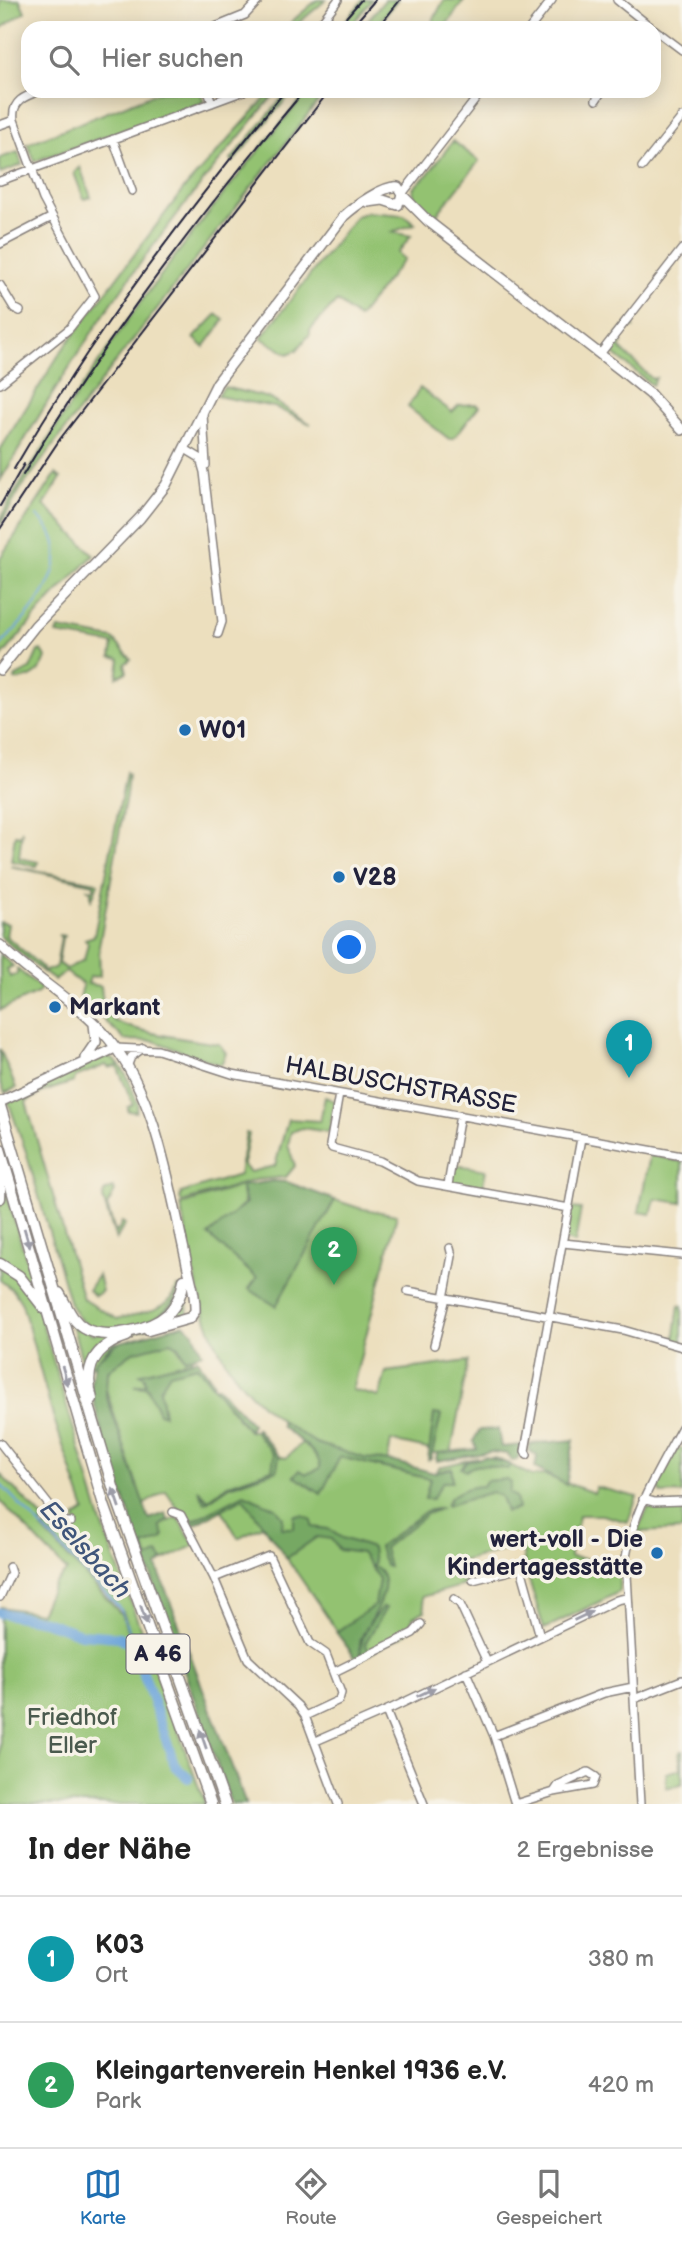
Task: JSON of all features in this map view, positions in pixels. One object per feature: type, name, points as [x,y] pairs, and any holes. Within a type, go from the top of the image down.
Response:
[{"type":"highway","name":"A 46","points":[[0,1105],[89,1412],[225,1804]]},
{"type":"highway","name":"A 46","points":[[0,1149],[104,1505],[211,1804]]},
{"type":"highway","points":[[0,1160],[3,1176],[0,1198]]},
{"type":"highway","points":[[0,1264],[19,1276],[46,1310]]},
{"type":"highway","points":[[53,1284],[79,1324],[97,1333],[110,1334],[163,1317],[178,1300],[184,1280]]},
{"type":"highway","points":[[89,1412],[93,1402],[88,1376],[100,1350],[120,1338],[190,1318]]},
{"type":"main road","points":[[0,670],[35,626],[140,518],[166,485],[186,449],[216,383],[340,222],[357,206],[395,186],[428,221],[650,394],[682,430]]},
{"type":"main road","points":[[384,191],[390,203]]},
{"type":"main road","points":[[390,203],[402,195]]},
{"type":"main road","points":[[357,206],[378,200],[428,221]]},
{"type":"main road","points":[[0,945],[94,1024],[115,1048],[127,1068],[162,1158],[196,1306],[190,1318]]},
{"type":"main road","points":[[81,1062],[94,1048],[94,1024]]},
{"type":"main road","points":[[0,1105],[81,1062],[115,1048]]},
{"type":"main road","points":[[186,1259],[184,1280],[191,1304],[190,1318]]},
{"type":"street","points":[[230,21],[245,15],[259,0]]},
{"type":"street","points":[[322,21],[338,0]]},
{"type":"street","points":[[536,21],[552,0]]},
{"type":"street","points":[[617,0],[643,21]]},
{"type":"street","points":[[661,35],[682,50]]},
{"type":"street","points":[[0,384],[69,329],[95,296],[52,217],[14,120],[13,112],[19,100],[24,98]]},
{"type":"street","points":[[210,98],[212,103]]},
{"type":"street","points":[[0,181],[225,98]]},
{"type":"street","points":[[402,195],[477,98]]},
{"type":"street","points":[[642,167],[682,117]]},
{"type":"street","points":[[0,125],[14,120]]},
{"type":"street","points":[[113,139],[132,191]]},
{"type":"street","points":[[395,186],[427,162]]},
{"type":"street","points":[[0,244],[52,217]]},
{"type":"street","points":[[600,354],[682,249]]},
{"type":"street","points":[[0,285],[14,308],[20,311]]},
{"type":"street","points":[[203,410],[204,472],[222,622],[218,634]]},
{"type":"street","points":[[186,449],[200,458],[204,472]]},
{"type":"street","points":[[127,1068],[131,1056],[144,1047]]},
{"type":"street","name":"HALBUSCHSTRASSE","points":[[115,1048],[144,1047],[176,1055],[216,1070],[682,1156]]},
{"type":"street","points":[[339,1094],[331,1148],[380,1161],[418,1181],[569,1208]]},
{"type":"street","points":[[448,1185],[460,1115]]},
{"type":"street","points":[[527,1455],[525,1451],[581,1138]]},
{"type":"street","points":[[563,1243],[682,1255]]},
{"type":"street","points":[[434,1345],[452,1256],[450,1248]]},
{"type":"street","points":[[408,1291],[623,1330],[682,1347]]},
{"type":"street","points":[[640,1804],[626,1598],[629,1540],[643,1499],[682,1427]]},
{"type":"street","points":[[0,1443],[56,1514],[66,1522],[71,1522]]},
{"type":"street","points":[[643,1499],[654,1502],[682,1500]]},
{"type":"street","points":[[173,1512],[181,1515],[214,1578],[248,1659],[298,1706],[305,1716],[338,1804]]},
{"type":"street","points":[[214,1578],[269,1556],[310,1643],[327,1654],[340,1698],[305,1716]]},
{"type":"street","points":[[0,1597],[11,1573],[9,1567]]},
{"type":"street","points":[[473,1580],[521,1567],[541,1636]]},
{"type":"street","points":[[316,1741],[626,1598]]},
{"type":"street","points":[[454,1600],[460,1604],[487,1662]]},
{"type":"street","points":[[334,1672],[414,1633],[421,1624]]},
{"type":"street","points":[[466,1672],[494,1736],[515,1804],[555,1793],[593,1785],[596,1777],[588,1772],[558,1786],[555,1793],[560,1804]]},
{"type":"street","points":[[634,1699],[682,1680]]},
{"type":"street","points":[[494,1736],[604,1693],[633,1687]]},
{"type":"street","points":[[386,1711],[424,1804]]},
{"type":"green space","points":[[0,0],[20,0],[25,12],[0,29]]},
{"type":"green space","points":[[317,0],[326,0],[301,21],[292,21]]},
{"type":"green space","points":[[363,0],[372,0],[355,21],[345,21]]},
{"type":"green space","points":[[385,0],[397,0],[380,21],[367,21]]},
{"type":"green space","points":[[444,0],[464,0],[449,21],[433,21]]},
{"type":"green space","points":[[143,98],[203,98],[204,102],[35,161],[27,144]]},
{"type":"green space","points":[[266,98],[271,98],[181,210],[109,307],[0,481],[0,450],[60,353],[183,190]]},
{"type":"green space","points":[[282,98],[287,98],[233,162],[231,160]]},
{"type":"green space","points":[[302,98],[321,98],[108,372],[20,490],[0,525],[15,492],[98,363],[164,270]]},
{"type":"green space","points":[[453,141],[479,161],[434,218],[414,202],[413,188],[428,174]]},
{"type":"green space","points":[[18,152],[22,165],[0,173],[0,158]]},
{"type":"green space","points":[[80,167],[91,197],[84,199],[74,173]]},
{"type":"green space","points":[[367,212],[404,215],[415,224],[392,232],[411,236],[398,253],[404,259],[358,318],[337,301],[310,330],[310,334],[297,350],[288,354],[261,338],[356,216]]},
{"type":"green space","points":[[217,314],[224,320],[204,347],[194,338]]},
{"type":"green space","points":[[629,322],[635,328],[631,326],[619,341],[622,344],[619,347],[652,379],[656,378],[652,385],[610,351],[617,336]]},
{"type":"green space","points":[[224,387],[269,398],[311,424],[274,407],[217,396]]},
{"type":"green space","points":[[420,388],[452,412],[459,405],[479,406],[454,438],[449,439],[408,407]]},
{"type":"green space","points":[[56,474],[61,478],[44,505],[94,555],[41,610],[0,659],[0,558]]},
{"type":"green space","points":[[59,629],[113,639],[131,659],[125,664],[127,672],[117,677],[120,659],[111,657],[113,644],[57,634]]},
{"type":"green space","points":[[42,650],[46,658],[38,672],[25,679],[15,680],[16,676],[30,669],[38,651]]},
{"type":"green space","points":[[126,772],[126,795],[99,946],[100,976],[90,977],[88,984],[101,986],[106,1010],[110,1017],[118,1022],[162,1035],[219,1044],[226,1053],[221,1065],[154,1041],[125,1040],[80,997],[83,985],[66,972],[54,980],[43,972],[56,967],[61,937],[58,935],[66,936],[62,937],[58,963],[66,969],[84,960],[88,943],[85,939],[94,936]]},
{"type":"green space","points":[[22,830],[19,858],[38,862],[37,866],[11,861],[15,835],[21,836]]},
{"type":"green space","points":[[10,866],[98,884],[91,901],[91,892],[88,889],[94,890],[94,884]]},
{"type":"green space","points":[[0,922],[8,924],[6,936],[43,968],[42,971],[4,940],[0,935]]},
{"type":"green space","points":[[0,954],[13,966],[7,969],[10,977],[17,974],[17,969],[41,988],[38,993],[0,1010]]},
{"type":"green space","points":[[0,1049],[16,1088],[5,1093],[0,1082]]},
{"type":"green space","points":[[106,1056],[113,1059],[127,1076],[138,1104],[136,1112],[128,1111],[128,1107],[133,1104],[117,1066],[109,1068],[106,1065],[75,1077],[74,1082],[43,1092],[26,1102],[83,1299],[117,1319],[161,1307],[174,1295],[177,1287],[180,1287],[175,1299],[155,1318],[128,1329],[113,1331],[99,1330],[84,1323],[70,1304],[26,1152],[8,1101]]},
{"type":"green space","points":[[325,1097],[335,1101],[329,1132],[302,1128],[291,1132],[288,1145],[295,1166],[286,1177],[255,1180],[182,1202],[180,1200],[181,1193],[239,1175],[246,1133],[249,1134],[243,1165],[250,1172],[275,1166],[288,1119],[320,1121]]},
{"type":"green space","points":[[650,1155],[682,1162],[682,1203],[655,1199],[651,1214],[639,1212]]},
{"type":"green space","points":[[453,1164],[486,1170],[482,1190],[451,1185]]},
{"type":"green space","points":[[273,1181],[287,1182],[335,1200],[276,1306],[249,1289],[257,1278],[208,1235],[246,1203],[241,1186]]},
{"type":"green space","points":[[241,1186],[257,1278],[249,1289],[265,1299],[312,1239],[335,1200],[359,1208],[397,1215],[352,1390],[379,1397],[386,1372],[468,1361],[451,1453],[431,1453],[427,1449],[391,1441],[387,1465],[342,1452],[340,1457],[430,1479],[440,1467],[476,1458],[496,1458],[532,1476],[544,1475],[594,1493],[596,1487],[637,1497],[628,1522],[602,1515],[579,1515],[571,1547],[570,1557],[616,1563],[620,1560],[619,1592],[544,1629],[525,1567],[522,1545],[458,1562],[464,1585],[422,1597],[425,1611],[413,1617],[407,1633],[357,1660],[264,1525],[238,1538],[222,1510],[190,1527],[166,1491],[143,1505],[105,1386],[110,1367],[141,1348],[159,1343],[175,1343],[185,1359],[190,1357],[248,1431],[255,1431],[274,1455],[286,1458],[307,1438],[273,1414],[247,1390],[228,1365],[203,1309],[181,1205]]},
{"type":"green space","points":[[113,1188],[115,1191],[107,1206],[115,1231],[117,1232],[122,1222],[125,1224],[116,1240],[103,1199],[104,1192]]},
{"type":"green space","points":[[5,1190],[35,1288],[33,1290],[0,1262],[0,1204]]},
{"type":"green space","points":[[571,1208],[581,1209],[575,1243],[565,1240]]},
{"type":"green space","name":"Friedhof Eller","points":[[0,1266],[24,1288],[40,1316],[102,1524],[205,1804],[0,1804],[0,1607],[40,1613],[54,1584],[67,1571],[0,1501],[0,1474],[42,1517],[42,1529],[122,1615],[172,1765],[188,1778],[178,1768],[123,1612],[44,1528],[56,1518],[68,1532],[75,1528],[76,1517],[85,1511],[52,1413],[22,1304],[14,1291],[0,1280]]},
{"type":"green space","points":[[98,1275],[102,1291],[95,1296],[88,1290]]},
{"type":"green space","points":[[186,1291],[188,1316],[119,1337],[85,1372],[71,1320],[92,1334],[153,1324]]},
{"type":"green space","points":[[679,1305],[682,1306],[682,1344],[674,1342]]},
{"type":"green space","points":[[184,1324],[194,1333],[202,1353],[185,1359],[179,1346],[171,1342],[133,1352],[107,1371],[106,1395],[149,1519],[166,1513],[168,1520],[160,1526],[164,1535],[161,1540],[143,1546],[149,1558],[158,1553],[163,1561],[157,1566],[246,1804],[231,1804],[105,1444],[90,1387],[95,1361],[117,1343]]},
{"type":"green space","points":[[197,1359],[214,1383],[213,1386],[197,1366],[170,1373],[160,1389],[164,1415],[159,1413],[147,1387],[134,1386],[146,1384],[145,1377],[140,1374],[142,1373]]},
{"type":"green space","points":[[217,1386],[252,1424],[249,1431],[214,1387]]},
{"type":"green space","points":[[434,1414],[441,1415],[431,1459],[428,1460]]},
{"type":"green space","points":[[281,1421],[316,1443],[364,1458],[391,1461],[434,1473],[452,1468],[452,1482],[443,1482],[432,1499],[425,1499],[430,1479],[340,1457],[321,1494],[294,1476],[299,1470],[307,1474],[320,1468],[319,1462],[312,1451],[281,1426]]},
{"type":"green space","points":[[256,1428],[279,1456],[277,1470],[230,1486],[205,1503],[198,1489],[208,1500],[229,1484],[272,1469],[274,1455],[255,1431]]},
{"type":"green space","points":[[498,1429],[501,1447],[523,1445],[517,1460],[513,1461],[507,1454],[491,1452],[436,1461],[437,1453],[477,1449],[473,1441],[480,1430]]},
{"type":"green space","points":[[574,1440],[566,1485],[535,1468],[537,1456],[529,1450],[530,1444]]},
{"type":"green space","points":[[682,1448],[682,1493],[661,1494],[658,1485],[677,1449]]},
{"type":"green space","points":[[485,1457],[509,1464],[509,1469],[481,1465],[466,1471],[461,1468],[467,1461]]},
{"type":"green space","points":[[507,1479],[511,1482],[509,1493],[516,1497],[518,1509],[506,1512],[501,1497],[492,1492],[446,1506],[451,1497],[461,1491],[483,1486],[486,1481]]},
{"type":"green space","points":[[244,1494],[276,1508],[283,1517],[282,1528],[294,1528],[294,1516],[303,1515],[312,1520],[312,1527],[328,1529],[342,1538],[372,1548],[374,1564],[371,1567],[361,1553],[339,1550],[331,1539],[317,1537],[287,1558],[243,1498],[190,1527],[188,1523]]},
{"type":"green space","points":[[682,1505],[682,1530],[637,1532],[648,1508]]},
{"type":"green space","points":[[442,1508],[427,1514],[384,1548],[389,1567],[385,1566],[379,1547],[426,1511]]},
{"type":"green space","points":[[177,1517],[195,1545],[163,1561],[161,1557],[149,1558],[143,1546],[161,1540],[160,1526]]},
{"type":"green space","points":[[376,1567],[383,1577],[384,1587],[360,1647],[361,1659],[357,1660],[336,1632],[375,1605],[379,1579],[371,1568]]},
{"type":"green space","points":[[383,1607],[386,1608],[365,1644],[370,1654],[364,1657],[360,1644],[362,1637]]},
{"type":"green space","points":[[682,1751],[682,1784],[666,1788],[666,1773],[681,1769],[679,1752]]},
{"type":"waterway","points":[[0,646],[38,601],[55,567],[56,549],[51,532],[37,516]]},
{"type":"waterway","name":"Eselsbach","points":[[0,1484],[121,1610],[134,1646]]},
{"type":"waterway","name":"Eselsbach","points":[[0,1613],[44,1621],[81,1634],[119,1637],[134,1646],[175,1766],[188,1778]]},
{"type":"railway","points":[[343,21],[361,0]]},
{"type":"railway","points":[[357,21],[375,0]]},
{"type":"railway","points":[[384,21],[400,0]]},
{"type":"railway","points":[[14,469],[108,322],[212,182],[279,98]]},
{"type":"railway","points":[[23,475],[87,374],[156,277],[228,183],[298,98]]},
{"type":"railway","points":[[0,529],[60,439],[324,98]]},
{"type":"railway","points":[[0,506],[24,464]]},
{"type":"place","name":"W01","points":[[185,730]]},
{"type":"place","name":"V28","points":[[339,877]]},
{"type":"place","name":"Markant","points":[[55,1007]]},
{"type":"place","name":"K03","points":[[629,1078]]},
{"type":"place","name":"Kleingartenverein Henkel 1936 e.V.","points":[[334,1285]]},
{"type":"place","name":"wert-voll - Die Kindertagesstätte","points":[[657,1553]]}]
